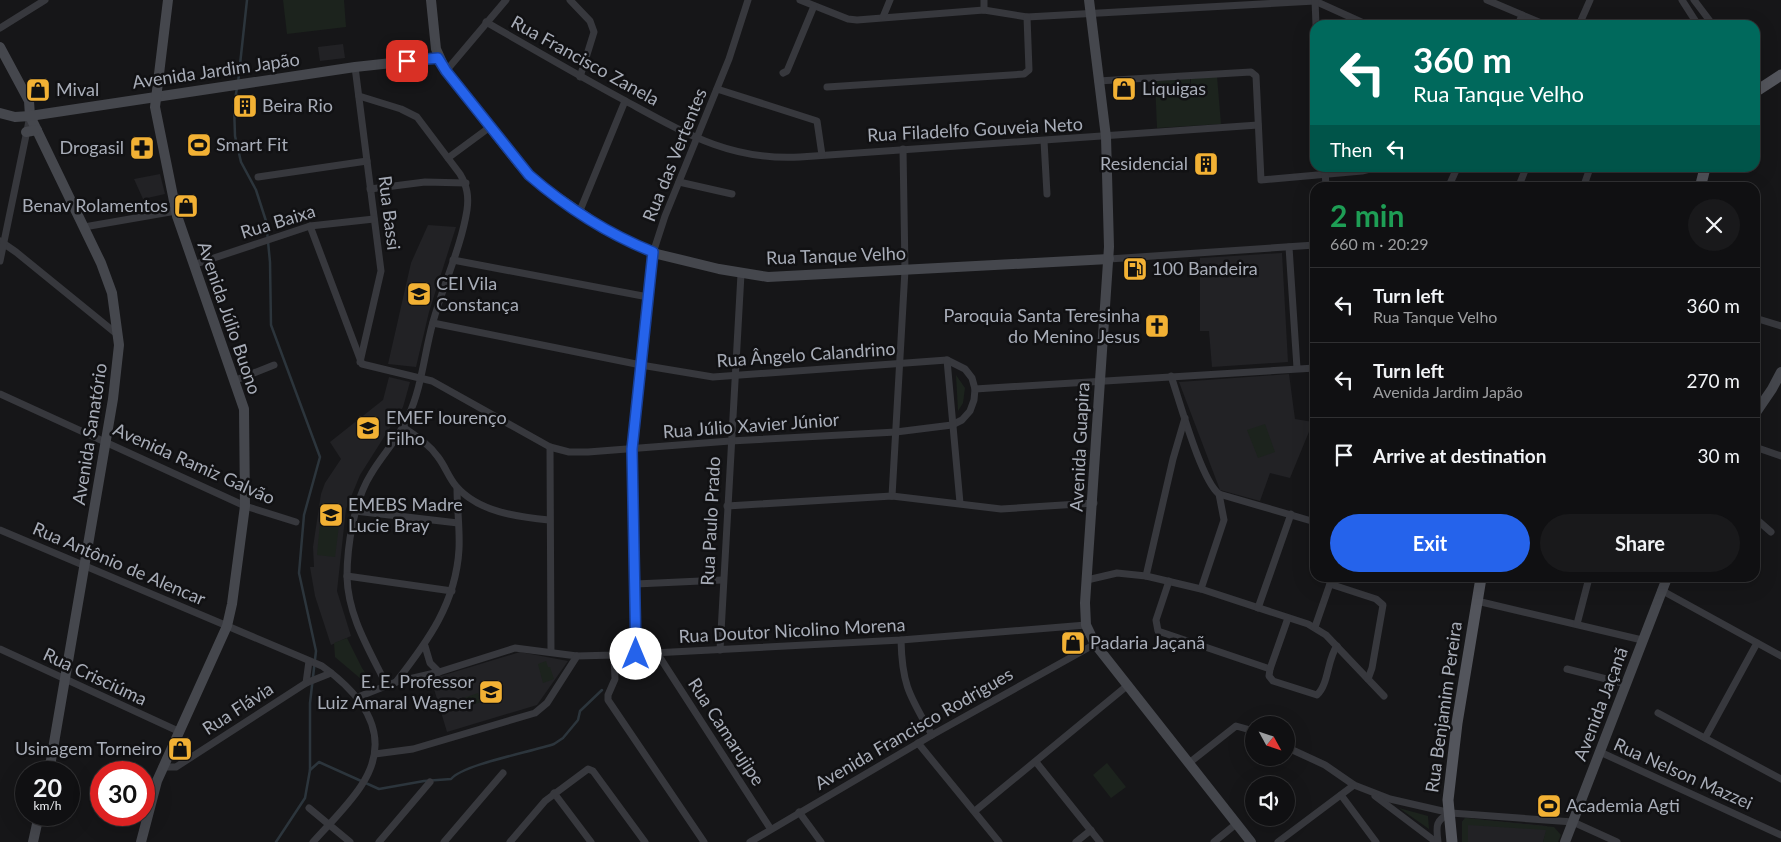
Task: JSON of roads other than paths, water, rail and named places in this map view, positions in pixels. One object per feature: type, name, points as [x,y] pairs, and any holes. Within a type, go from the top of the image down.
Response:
[{"type":"main road","points":[[1760,89],[1781,75]]},
{"type":"main road","name":"Rua Benjamim Pereira","points":[[1452,842],[1451,813],[1448,800],[1457,722],[1480,582]]},
{"type":"street","points":[[0,28],[45,0]]},
{"type":"street","name":"Avenida Júlio Buono","points":[[141,842],[162,767],[227,626],[232,604],[245,506],[245,418],[242,398],[193,265],[176,211],[157,125],[156,96],[168,0]]},
{"type":"street","name":"Rua Tanque Velho","points":[[431,0],[438,58],[446,71],[529,175],[579,213],[632,244],[653,252],[741,274],[798,276],[1109,259],[1310,245]]},
{"type":"street","points":[[446,71],[506,0]]},
{"type":"street","points":[[570,0],[590,21],[594,32],[580,77]]},
{"type":"street","name":"Rua das Vertentes","points":[[636,654],[632,449],[653,252],[717,89],[748,0]]},
{"type":"street","points":[[800,0],[848,19],[984,10],[1027,17],[1248,3],[1315,1],[1357,20]]},
{"type":"street","points":[[783,73],[787,71],[817,7],[823,0]]},
{"type":"street","points":[[883,17],[890,0]]},
{"type":"street","points":[[984,0],[984,10]]},
{"type":"street","name":"Avenida Guapira","points":[[1089,0],[1106,137],[1109,259],[1100,380],[1094,503],[1087,580],[1086,624],[1095,644],[1251,842]]},
{"type":"street","points":[[1170,0],[1171,8]]},
{"type":"street","points":[[1487,0],[1534,20]]},
{"type":"street","points":[[1581,20],[1590,0]]},
{"type":"street","points":[[1682,0],[1695,20]]},
{"type":"street","points":[[1694,0],[1709,20]]},
{"type":"street","points":[[1315,1],[1316,20]]},
{"type":"street","points":[[1520,20],[1522,15]]},
{"type":"street","points":[[827,87],[1024,74],[1029,70],[1027,17]]},
{"type":"street","name":"Rua Francisco Zanela","points":[[486,22],[580,77],[697,139]]},
{"type":"street","name":"Avenida Sanatório","points":[[0,47],[30,101],[32,131],[84,227],[107,276],[118,336],[118,365],[106,442],[51,761]]},
{"type":"street","name":"Avenida Jardim Japão","points":[[0,113],[15,117],[30,116],[355,67],[438,58]]},
{"type":"street","name":"Rua Bassi","points":[[355,67],[381,271],[359,360]]},
{"type":"street","points":[[1098,81],[1251,72],[1256,76],[1261,180],[1318,172]]},
{"type":"street","points":[[717,89],[817,121],[822,155]]},
{"type":"street","points":[[359,96],[410,112],[417,117],[466,183],[467,210],[433,323],[421,377],[403,427],[370,476],[355,511],[347,576],[356,621],[364,643],[387,686]]},
{"type":"street","points":[[579,213],[625,101]]},
{"type":"street","name":"Rua Filadelfo Gouveia Neto","points":[[697,139],[763,157],[781,158],[1258,125]]},
{"type":"street","points":[[448,158],[490,127]]},
{"type":"street","points":[[0,260],[2,242],[32,131]]},
{"type":"street","points":[[1044,141],[1047,194]]},
{"type":"street","points":[[892,496],[906,270],[903,149]]},
{"type":"street","points":[[258,177],[367,161]]},
{"type":"street","points":[[370,189],[425,182],[466,183]]},
{"type":"street","points":[[679,182],[732,194]]},
{"type":"street","points":[[84,227],[176,211]]},
{"type":"street","name":"Rua Baixa","points":[[193,265],[310,226],[374,218]]},
{"type":"street","points":[[310,226],[359,360]]},
{"type":"street","points":[[2,242],[118,336]]},
{"type":"street","points":[[1289,246],[1297,368]]},
{"type":"street","points":[[452,260],[648,297]]},
{"type":"street","name":"Rua Paulo Prado","points":[[720,650],[722,580],[741,274]]},
{"type":"street","points":[[1760,320],[1781,326]]},
{"type":"street","name":"Rua Ângelo Calandrino","points":[[433,323],[703,376],[735,376],[947,360]]},
{"type":"street","name":"Rua Júlio Xavier Júnior","points":[[359,360],[369,366],[432,381],[550,447],[569,452],[896,432],[952,425]]},
{"type":"street","points":[[947,360],[965,369],[972,378],[975,388],[974,400],[970,411],[962,420],[952,425]]},
{"type":"street","points":[[947,360],[960,502]]},
{"type":"street","points":[[236,380],[274,365]]},
{"type":"street","points":[[975,388],[1310,368]]},
{"type":"street","points":[[1760,407],[1772,390],[1781,372]]},
{"type":"street","points":[[1171,376],[1209,482],[1219,494],[1224,520],[1201,588]]},
{"type":"street","name":"Avenida Ramiz Galvão","points":[[0,394],[245,506],[296,522]]},
{"type":"street","points":[[1146,576],[1173,459],[1186,418]]},
{"type":"street","points":[[403,427],[433,451],[457,488],[494,509],[525,518],[549,520]]},
{"type":"street","points":[[550,447],[549,520],[552,652]]},
{"type":"street","points":[[1760,449],[1781,456]]},
{"type":"street","points":[[396,682],[425,646],[444,613],[452,591],[458,563],[457,488]]},
{"type":"street","points":[[1219,494],[1310,520]]},
{"type":"street","points":[[727,506],[892,496],[960,502],[1008,509],[1094,503]]},
{"type":"street","points":[[355,511],[458,523]]},
{"type":"street","points":[[1258,608],[1291,514]]},
{"type":"street","points":[[1760,522],[1772,532]]},
{"type":"street","name":"Rua Antônio de Alencar","points":[[0,530],[86,564],[310,661],[328,671],[358,697],[371,719],[375,736],[375,754]]},
{"type":"street","points":[[1087,580],[1128,573],[1146,576],[1201,588],[1315,627],[1337,646],[1384,696]]},
{"type":"street","points":[[347,576],[452,591]]},
{"type":"street","points":[[636,584],[722,580]]},
{"type":"street","points":[[1169,581],[1156,620],[1158,631],[1270,669]]},
{"type":"street","points":[[1315,627],[1331,582]]},
{"type":"street","points":[[1334,582],[1376,599],[1382,605],[1372,668],[1368,679]]},
{"type":"street","points":[[1577,624],[1588,582]]},
{"type":"street","name":"Avenida Jaçanã","points":[[1565,842],[1665,582]]},
{"type":"street","points":[[1661,590],[1781,656]]},
{"type":"street","points":[[1477,601],[1642,640]]},
{"type":"street","points":[[1288,618],[1270,669],[1269,676],[1273,681],[1317,695],[1321,690],[1331,656],[1337,646]]},
{"type":"street","name":"Rua Doutor Nicolino Morena","points":[[358,697],[396,682],[439,672],[508,649],[523,648],[577,656],[614,655],[901,640],[1086,624]]},
{"type":"street","points":[[901,640],[904,680],[909,695],[932,735]]},
{"type":"street","points":[[1705,738],[1757,643]]},
{"type":"street","name":"Avenida Francisco Rodrigues","points":[[750,842],[770,828],[918,743],[1095,644]]},
{"type":"street","points":[[425,646],[430,663],[439,672]]},
{"type":"street","name":"Rua Crisciúma","points":[[0,649],[178,731]]},
{"type":"street","name":"Rua Camarujipe","points":[[657,653],[770,828]]},
{"type":"street","points":[[614,655],[615,679],[608,694],[608,700],[704,842]]},
{"type":"street","points":[[314,842],[361,786],[368,774],[375,754],[413,749],[535,713],[547,703],[577,656]]},
{"type":"street","points":[[307,682],[310,661]]},
{"type":"street","points":[[1567,669],[1626,684]]},
{"type":"street","name":"Rua Flávia","points":[[162,767],[176,767],[307,682],[323,676],[328,671]]},
{"type":"street","points":[[975,811],[1128,686]]},
{"type":"street","points":[[1658,714],[1781,779]]},
{"type":"street","points":[[1189,763],[1236,726],[1245,729]]},
{"type":"street","points":[[918,743],[999,842]]},
{"type":"street","points":[[1295,750],[1325,765],[1354,785],[1371,793],[1451,813],[1573,822],[1617,842]]},
{"type":"street","name":"Rua Nelson Mazzei","points":[[1600,752],[1781,835]]},
{"type":"street","points":[[1036,762],[1100,842]]},
{"type":"street","points":[[510,842],[554,793],[588,769],[593,771],[645,842]]},
{"type":"street","points":[[444,842],[503,773]]},
{"type":"street","points":[[379,842],[430,782]]},
{"type":"street","points":[[1278,842],[1354,785]]},
{"type":"street","points":[[554,793],[591,842]]},
{"type":"street","points":[[1371,793],[1437,842]]},
{"type":"street","points":[[1341,795],[1376,842]]},
{"type":"street","points":[[309,808],[350,842]]},
{"type":"street","points":[[799,812],[821,842]]},
{"type":"street","points":[[1437,842],[1436,824],[1440,818],[1451,813]]},
{"type":"street","points":[[1214,842],[1236,824]]},
{"type":"street","points":[[33,842],[37,826]]},
{"type":"street","points":[[1076,842],[1091,830]]},
{"type":"waterway","points":[[238,83],[247,0]]},
{"type":"waterway","points":[[237,88],[234,105],[235,136],[241,162],[256,190],[266,221],[270,262],[271,325],[320,457],[304,515],[299,573],[316,651],[310,703],[310,770],[305,798],[276,842]]},
{"type":"waterway","points":[[310,770],[319,762],[379,789],[424,781],[451,779],[469,768],[483,763],[554,744],[563,738],[578,720],[580,711],[602,690]]},
{"type":"place","name":"Liquigas","points":[[1124,89]]},
{"type":"place","name":"Mival","points":[[38,90]]},
{"type":"place","name":"Beira Rio","points":[[245,106]]},
{"type":"place","name":"Smart Fit","points":[[199,145]]},
{"type":"place","name":"Drogasil","points":[[142,148]]},
{"type":"place","name":"Residencial","points":[[1206,164]]},
{"type":"place","name":"Benav Rolamentos","points":[[186,206]]},
{"type":"place","name":"100 Bandeira","points":[[1135,269]]},
{"type":"place","name":"CEI Vila Constança","points":[[419,294]]},
{"type":"place","name":"Paroquia Santa Teresinha do Menino Jesus","points":[[1157,326]]},
{"type":"place","name":"EMEF lourenço Filho","points":[[368,428]]},
{"type":"place","name":"EMEBS Madre Lucie Bray","points":[[331,515]]},
{"type":"place","name":"Padaria Jaçanã","points":[[1073,643]]},
{"type":"place","name":"E. E. Professor Luiz Amaral Wagner","points":[[491,692]]},
{"type":"place","name":"Usinagem Torneiro","points":[[180,749]]},
{"type":"place","name":"Academia Agti","points":[[1549,806]]}]
